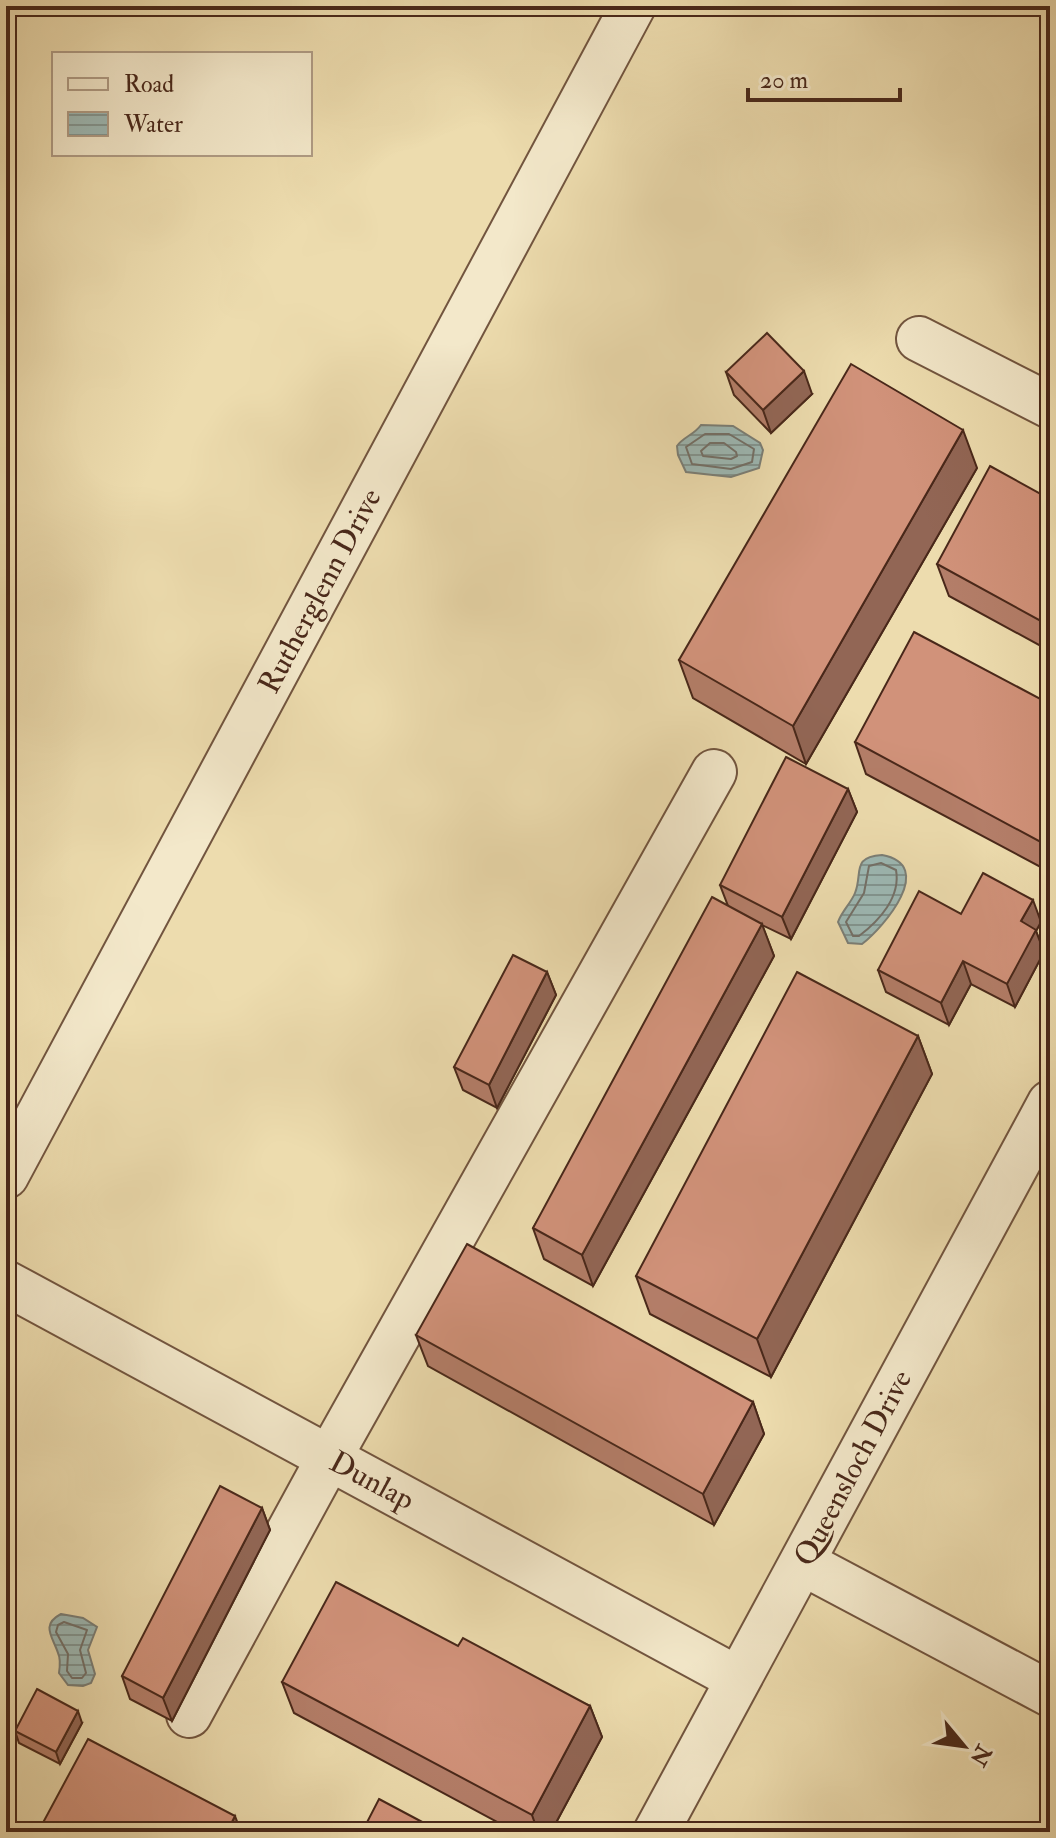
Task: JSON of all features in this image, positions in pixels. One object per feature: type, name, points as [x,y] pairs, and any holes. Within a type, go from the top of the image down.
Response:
[{"type":"street","name":"Rutherglenn Drive","points":[[6,1176],[633,6]]},
{"type":"street","points":[[919,339],[1050,406]]},
{"type":"street","points":[[189,1715],[329,1458],[714,772]]},
{"type":"street","name":"Queensloch Drive","points":[[656,1832],[1050,1103]]},
{"type":"street","name":"Dunlap","points":[[6,1283],[738,1679]]},
{"type":"street","points":[[803,1563],[1050,1694]]},
{"type":"water","points":[[701,425],[733,426],[760,443],[763,450],[759,468],[731,477],[686,472],[677,446]]},
{"type":"water","points":[[882,855],[898,861],[905,871],[906,883],[901,897],[882,924],[862,944],[848,943],[838,922],[855,893],[862,863],[872,856]]},
{"type":"water","points":[[61,1614],[83,1618],[97,1627],[88,1650],[95,1674],[91,1683],[83,1686],[68,1685],[59,1673],[60,1658],[50,1627],[51,1622]]},
{"type":"building","points":[[767,333],[804,371],[763,410],[726,372]]},
{"type":"building","points":[[851,364],[963,430],[793,726],[679,660]]},
{"type":"building","points":[[990,466],[1050,499],[1050,626],[937,564]]},
{"type":"building","points":[[914,632],[1050,704],[1050,847],[855,742]]},
{"type":"building","points":[[786,757],[848,789],[782,917],[720,885]]},
{"type":"building","points":[[983,873],[1033,900],[1021,921],[1036,930],[1007,984],[963,961],[941,1003],[878,970],[919,891],[961,914]]},
{"type":"building","points":[[712,897],[762,924],[582,1255],[533,1228]]},
{"type":"building","points":[[513,955],[547,972],[489,1085],[454,1067]]},
{"type":"building","points":[[797,972],[918,1036],[757,1339],[636,1276]]},
{"type":"building","points":[[467,1244],[753,1402],[703,1494],[416,1335]]},
{"type":"building","points":[[220,1486],[262,1508],[163,1698],[122,1676]]},
{"type":"building","points":[[336,1582],[458,1646],[463,1638],[590,1706],[532,1815],[282,1682]]},
{"type":"building","points":[[37,1689],[78,1711],[56,1752],[15,1731]]},
{"type":"building","points":[[88,1739],[235,1816],[227,1832],[38,1832]]},
{"type":"building","points":[[379,1799],[441,1832],[362,1832]]}]
